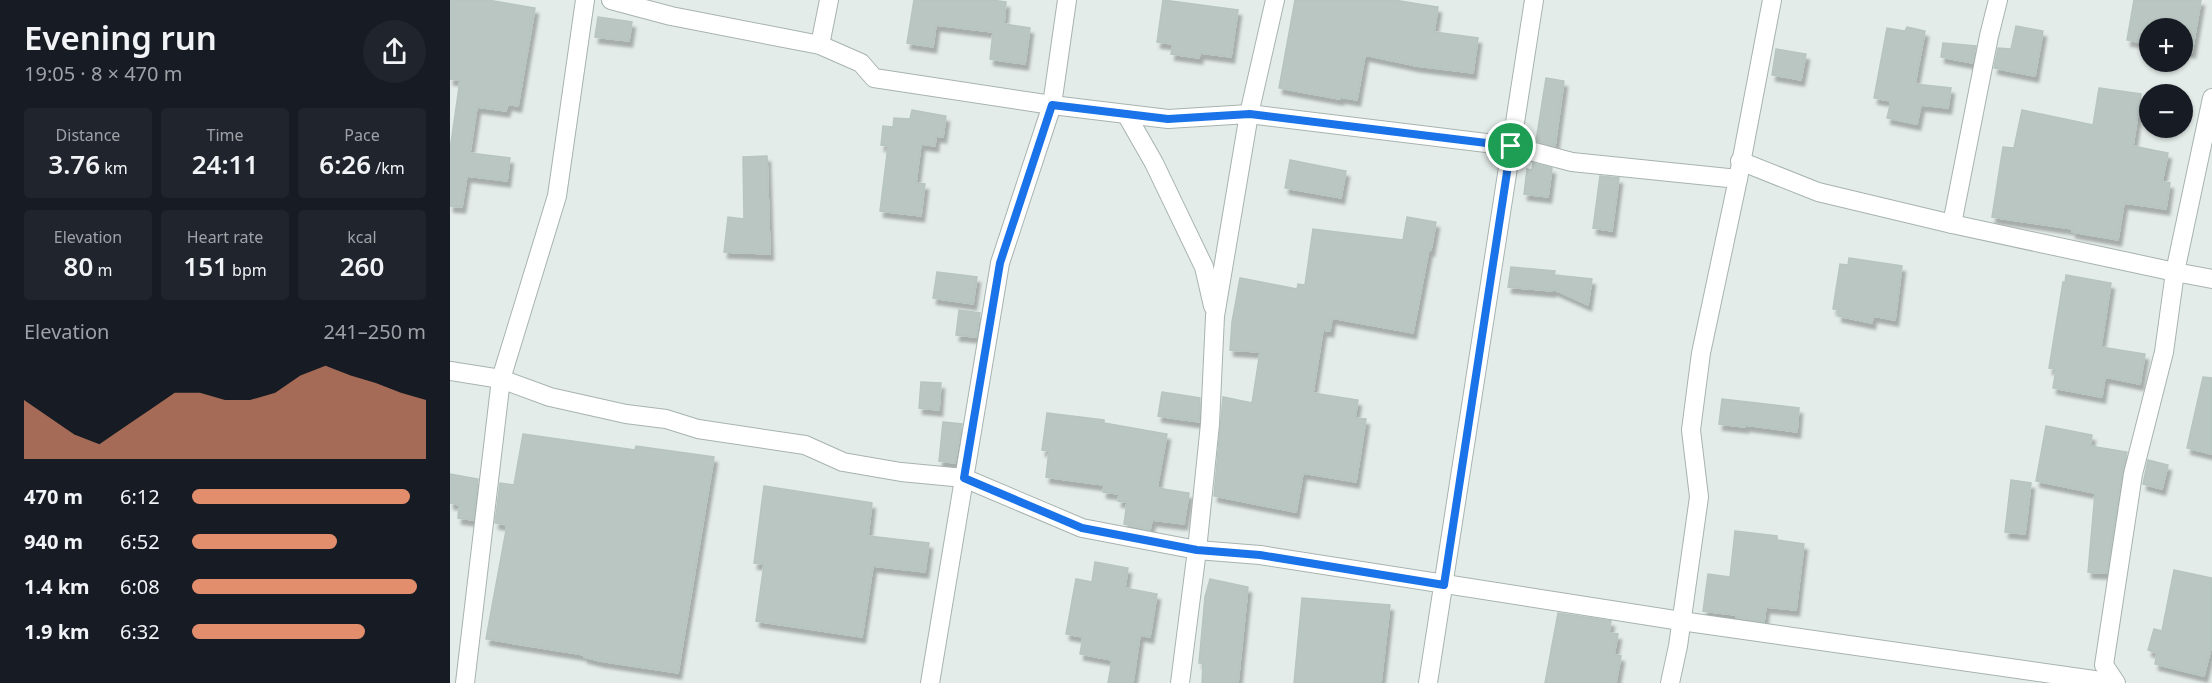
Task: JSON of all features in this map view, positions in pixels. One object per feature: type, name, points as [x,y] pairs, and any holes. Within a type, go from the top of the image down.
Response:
[{"type":"street","points":[[465,683],[501,379],[557,196],[585,0]]},
{"type":"street","points":[[611,0],[671,16],[820,45],[861,63],[874,78],[1052,105],[1168,119],[1250,114],[1511,146],[1572,162],[1739,170],[1818,192],[1952,224],[2212,279]]},
{"type":"street","points":[[820,45],[829,0]]},
{"type":"street","points":[[930,683],[1000,263],[1052,105],[1067,0]]},
{"type":"street","points":[[1180,683],[1210,424],[1215,316],[1250,114],[1275,0]]},
{"type":"street","points":[[1428,683],[1534,0]]},
{"type":"street","points":[[1670,683],[1699,497],[1691,430],[1701,352],[1772,0]]},
{"type":"street","points":[[1952,224],[1998,0]]},
{"type":"street","points":[[2115,683],[2104,665],[2133,474],[2164,352],[2175,272],[2212,98]]},
{"type":"street","points":[[1126,114],[1154,163],[1204,267],[1215,316]]},
{"type":"street","points":[[450,371],[501,379],[550,397],[626,414],[666,419],[698,429],[805,446],[843,462],[902,472],[964,478],[1082,528],[1197,550],[1260,555],[1681,621],[2115,683]]},
{"type":"building","points":[[450,0],[488,0],[535,8],[518,106],[508,104],[506,111],[477,107],[470,153],[510,158],[507,181],[467,176],[462,207],[450,206],[450,150],[460,80],[450,79]]},
{"type":"building","points":[[914,0],[1006,2],[1004,24],[1030,28],[1025,64],[990,59],[993,32],[936,25],[933,47],[907,43]]},
{"type":"building","points":[[1163,0],[1238,10],[1231,57],[1200,53],[1199,58],[1171,54],[1173,44],[1157,42]]},
{"type":"building","points":[[1295,0],[1394,0],[1438,7],[1434,32],[1478,38],[1473,73],[1417,66],[1365,55],[1357,100],[1279,88]]},
{"type":"building","points":[[2134,0],[2201,0],[2193,46],[2193,18],[2139,18],[2139,42],[2127,40]]},
{"type":"building","points":[[598,17],[632,22],[629,41],[595,37]]},
{"type":"building","points":[[2016,26],[2043,31],[2035,76],[1994,68],[1998,48],[2011,49]]},
{"type":"building","points":[[1907,27],[1925,31],[1915,84],[1951,88],[1948,108],[1921,105],[1917,124],[1887,118],[1891,101],[1874,98],[1887,28],[1905,31]]},
{"type":"building","points":[[1943,43],[1976,46],[1972,63],[1941,57]]},
{"type":"building","points":[[1776,49],[1806,54],[1801,80],[1772,75]]},
{"type":"building","points":[[1546,78],[1564,81],[1555,146],[1536,141]]},
{"type":"building","points":[[2099,88],[2139,94],[2133,146],[2168,153],[2162,182],[2170,183],[2166,209],[2124,203],[2118,240],[2072,232],[2073,229],[1992,217],[2003,147],[2014,148],[2022,110],[2093,125]]},
{"type":"building","points":[[912,110],[946,116],[943,137],[936,136],[935,146],[921,144],[916,183],[925,184],[921,216],[880,211],[888,146],[881,145],[883,126],[893,127],[894,118],[910,119]]},
{"type":"building","points":[[767,156],[770,254],[724,252],[728,217],[744,219],[743,157]]},
{"type":"building","points":[[1290,160],[1346,171],[1341,198],[1285,188]]},
{"type":"building","points":[[1533,163],[1552,168],[1548,197],[1524,194],[1527,169],[1532,170]]},
{"type":"building","points":[[1600,176],[1619,178],[1612,231],[1593,228]]},
{"type":"building","points":[[1407,217],[1436,222],[1413,333],[1332,318],[1330,331],[1323,330],[1313,393],[1358,400],[1355,418],[1366,419],[1356,482],[1303,473],[1296,512],[1214,496],[1223,397],[1252,403],[1260,352],[1230,350],[1232,322],[1240,278],[1297,289],[1298,284],[1305,285],[1313,229],[1403,240]]},
{"type":"building","points":[[1849,258],[1902,266],[1895,320],[1873,316],[1872,323],[1838,316],[1839,310],[1833,309],[1840,264],[1848,265]]},
{"type":"building","points":[[1511,267],[1555,271],[1554,275],[1592,279],[1588,305],[1553,289],[1552,291],[1508,287]]},
{"type":"building","points":[[937,272],[977,277],[973,304],[933,298]]},
{"type":"building","points":[[2066,275],[2111,283],[2101,347],[2145,354],[2140,384],[2105,377],[2102,397],[2053,388],[2056,369],[2049,368]]},
{"type":"building","points":[[959,310],[980,313],[976,337],[956,335]]},
{"type":"building","points":[[2203,377],[2212,378],[2212,454],[2187,448]]},
{"type":"building","points":[[921,382],[941,383],[939,410],[919,408]]},
{"type":"building","points":[[1162,392],[1200,398],[1199,422],[1158,416]]},
{"type":"building","points":[[1722,399],[1799,408],[1797,432],[1719,424]]},
{"type":"building","points":[[1047,413],[1104,420],[1104,423],[1167,434],[1157,488],[1189,493],[1184,524],[1152,520],[1150,530],[1124,524],[1127,502],[1118,501],[1119,494],[1103,492],[1104,485],[1046,477],[1049,451],[1042,450]]},
{"type":"building","points":[[943,422],[962,424],[955,463],[939,461]]},
{"type":"building","points":[[2046,426],[2092,435],[2090,446],[2127,452],[2107,573],[2088,572],[2095,493],[2036,481]]},
{"type":"building","points":[[523,434],[635,450],[636,446],[714,457],[678,673],[486,639],[507,525],[495,523],[500,483],[514,485]]},
{"type":"building","points":[[2148,460],[2168,465],[2162,489],[2143,484]]},
{"type":"building","points":[[450,474],[478,479],[473,520],[458,518],[459,505],[450,503]]},
{"type":"building","points":[[2011,480],[2031,483],[2025,534],[2005,532]]},
{"type":"building","points":[[764,486],[872,503],[868,536],[929,543],[925,572],[873,566],[862,637],[756,621],[764,564],[754,563]]},
{"type":"building","points":[[1735,531],[1777,536],[1777,540],[1804,544],[1796,610],[1766,607],[1764,622],[1736,617],[1736,615],[1703,611],[1708,574],[1730,577]]},
{"type":"building","points":[[1095,562],[1128,568],[1125,588],[1157,594],[1150,637],[1140,635],[1133,683],[1108,683],[1112,660],[1080,654],[1083,637],[1066,634],[1076,579],[1092,582]]},
{"type":"building","points":[[2174,570],[2212,578],[2212,644],[2204,676],[2155,664],[2157,653],[2148,650],[2154,629],[2162,631]]},
{"type":"building","points":[[1210,579],[1248,587],[1238,683],[1202,683],[1203,663],[1199,663],[1205,597]]},
{"type":"building","points":[[1302,598],[1390,605],[1381,683],[1294,683]]},
{"type":"building","points":[[1558,613],[1611,621],[1609,633],[1618,634],[1614,655],[1621,656],[1616,683],[1545,683]]},
{"type":"route","points":[[1052,105],[1168,119],[1250,114],[1511,146],[1444,585],[1260,555],[1197,550],[1082,528],[964,478],[1000,263],[1052,105]]}]
